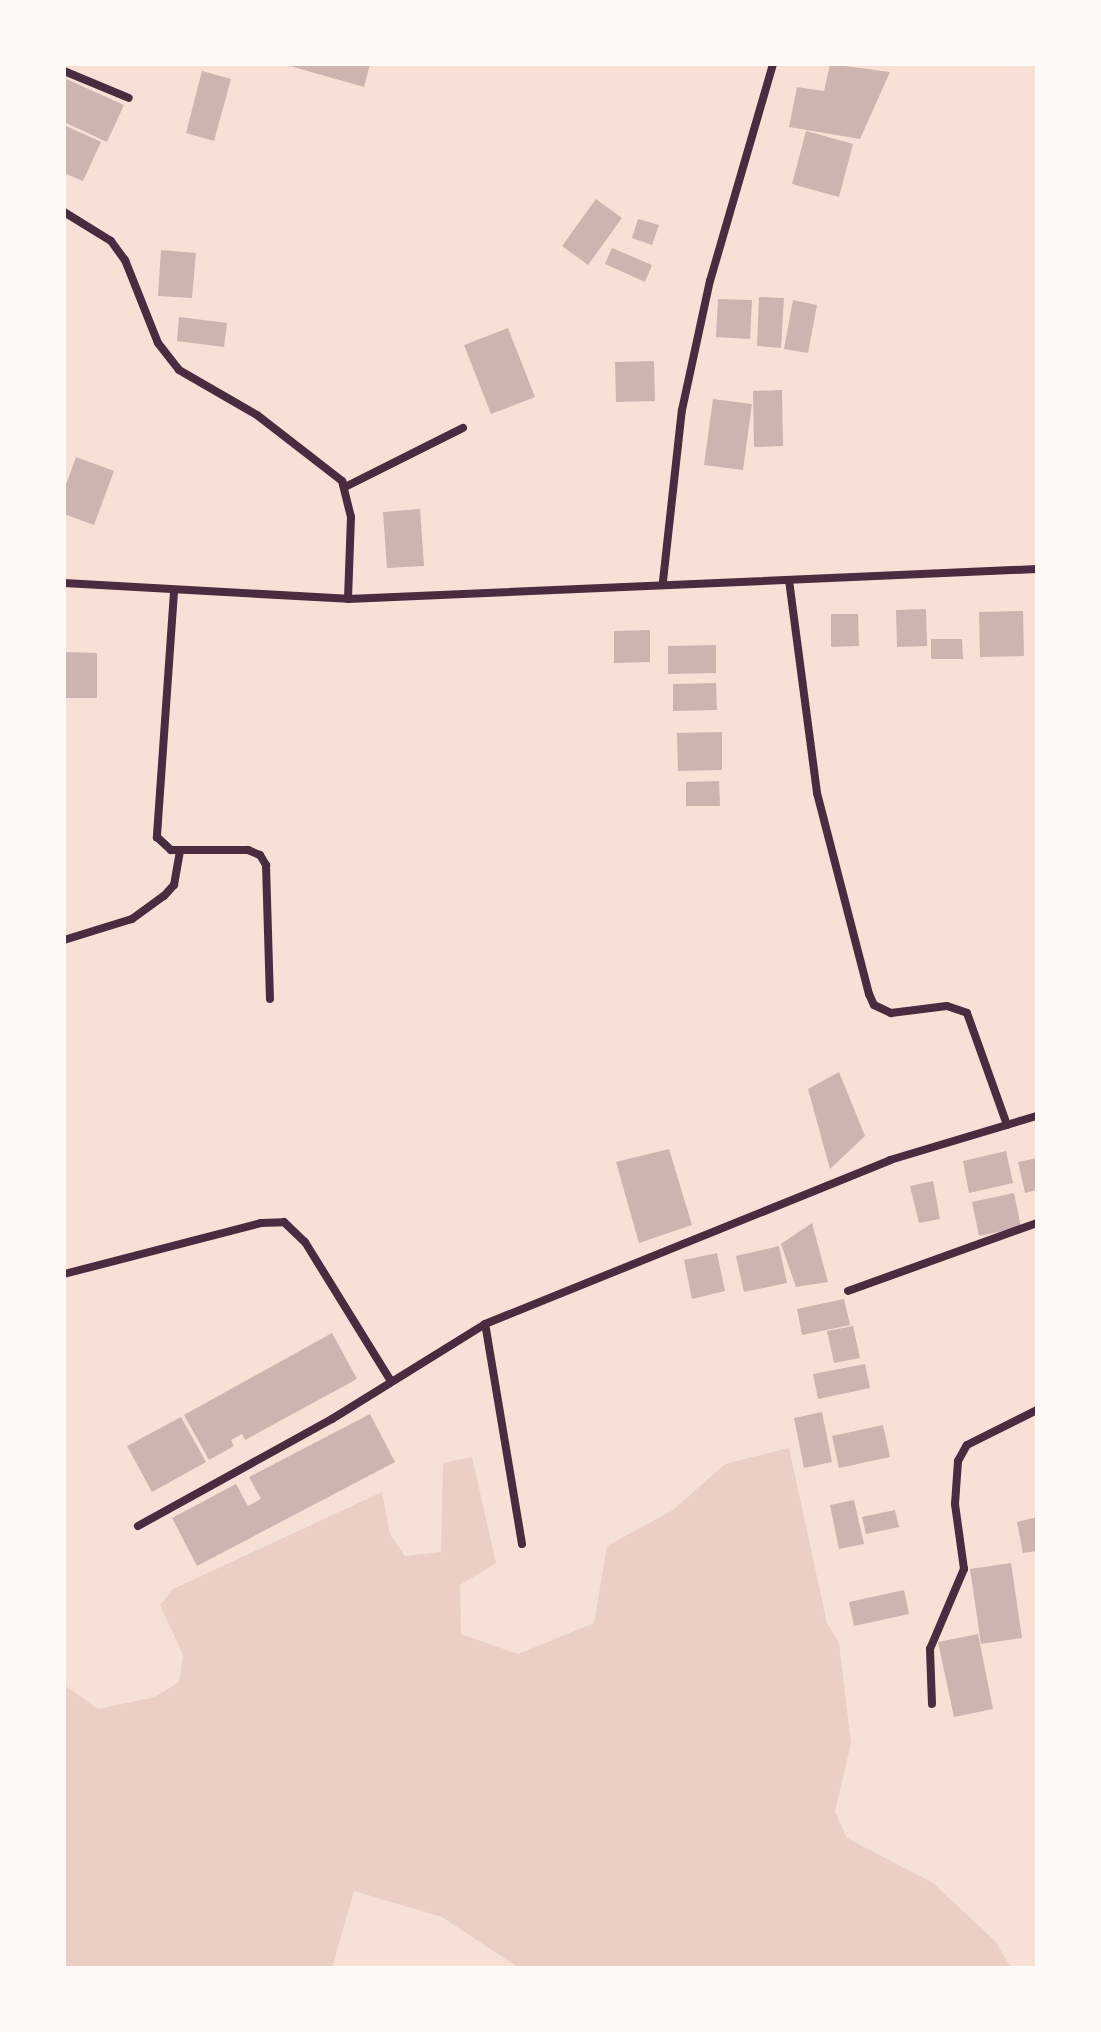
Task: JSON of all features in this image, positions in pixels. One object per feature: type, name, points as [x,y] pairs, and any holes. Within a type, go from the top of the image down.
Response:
[{"type":"street","points":[[663,581],[685,396],[710,281],[773,64]]},
{"type":"street","points":[[64,71],[129,98]]},
{"type":"street","points":[[64,212],[111,241],[125,260],[158,343],[179,370],[257,415],[322,462],[345,487],[351,517],[348,599]]},
{"type":"street","points":[[345,487],[463,428]]},
{"type":"street","points":[[64,583],[174,592],[348,599],[663,581],[789,580],[1037,569]]},
{"type":"street","points":[[789,580],[817,793],[869,994],[874,1005],[891,1013],[947,1006],[967,1013],[1007,1125]]},
{"type":"street","points":[[174,592],[157,837],[162,847],[180,851],[248,850],[266,865],[270,999]]},
{"type":"street","points":[[64,940],[132,919],[164,896],[174,885],[180,851]]},
{"type":"street","points":[[138,1526],[485,1324],[890,1160],[1037,1116]]},
{"type":"street","points":[[64,1274],[261,1223],[284,1222],[305,1242],[391,1381]]},
{"type":"street","points":[[848,1291],[1037,1223]]},
{"type":"street","points":[[485,1324],[522,1544]]},
{"type":"street","points":[[932,1704],[930,1649],[964,1569],[955,1504],[958,1461],[967,1445],[1037,1410]]},
{"type":"shaded area","points":[[789,1448],[827,1623],[839,1643],[851,1743],[835,1812],[847,1838],[933,1883],[996,1942],[1011,1968],[519,1968],[442,1917],[354,1891],[332,1968],[64,1968],[64,1685],[98,1709],[155,1697],[179,1682],[183,1655],[160,1605],[173,1589],[382,1492],[390,1534],[405,1556],[441,1552],[443,1463],[472,1457],[496,1563],[460,1585],[461,1634],[518,1654],[594,1623],[607,1546],[673,1510],[725,1464]]},
{"type":"building","points":[[283,64],[370,64],[364,87]]},
{"type":"building","points":[[830,64],[890,72],[860,139],[789,127],[797,87],[824,91]]},
{"type":"building","points":[[202,71],[231,79],[214,141],[186,133]]},
{"type":"building","points":[[64,78],[124,105],[107,142],[64,122]]},
{"type":"building","points":[[64,125],[101,142],[83,181],[64,173]]},
{"type":"building","points":[[806,131],[853,144],[839,197],[792,184]]},
{"type":"building","points":[[596,199],[622,218],[588,265],[562,246]]},
{"type":"building","points":[[638,219],[659,225],[652,245],[632,238]]},
{"type":"building","points":[[612,248],[652,265],[645,282],[605,264]]},
{"type":"building","points":[[161,250],[196,253],[192,298],[158,296]]},
{"type":"building","points":[[759,297],[784,298],[781,348],[757,346]]},
{"type":"building","points":[[718,299],[752,300],[750,339],[716,337]]},
{"type":"building","points":[[793,300],[817,305],[808,353],[784,349]]},
{"type":"building","points":[[179,317],[227,323],[224,347],[177,341]]},
{"type":"building","points":[[508,328],[535,397],[491,414],[464,345]]},
{"type":"building","points":[[654,361],[655,401],[616,402],[615,362]]},
{"type":"building","points":[[782,390],[783,446],[754,447],[753,391]]},
{"type":"building","points":[[713,399],[752,404],[743,470],[704,465]]},
{"type":"building","points":[[76,457],[114,471],[94,525],[64,514],[64,490]]},
{"type":"building","points":[[420,509],[424,566],[387,568],[383,512]]},
{"type":"building","points":[[926,609],[927,646],[897,647],[896,610]]},
{"type":"building","points":[[1023,611],[1024,656],[980,657],[979,612]]},
{"type":"building","points":[[831,614],[858,614],[859,646],[831,647]]},
{"type":"building","points":[[650,630],[650,662],[614,663],[614,631]]},
{"type":"building","points":[[931,639],[962,639],[963,659],[931,659]]},
{"type":"building","points":[[716,645],[716,673],[668,674],[668,646]]},
{"type":"building","points":[[64,652],[97,653],[97,698],[64,698]]},
{"type":"building","points":[[716,683],[717,710],[673,711],[673,684]]},
{"type":"building","points":[[722,732],[722,770],[678,771],[677,733]]},
{"type":"building","points":[[719,781],[720,806],[686,806],[686,782]]},
{"type":"building","points":[[839,1072],[865,1136],[830,1169],[808,1089]]},
{"type":"building","points":[[669,1149],[692,1225],[639,1243],[616,1162]]},
{"type":"building","points":[[1006,1151],[1013,1183],[969,1193],[963,1161]]},
{"type":"building","points":[[1037,1158],[1037,1190],[1025,1193],[1018,1162]]},
{"type":"building","points":[[933,1181],[940,1219],[919,1223],[910,1186]]},
{"type":"building","points":[[1014,1193],[1021,1227],[979,1236],[972,1202]]},
{"type":"building","points":[[812,1223],[828,1282],[796,1287],[781,1244]]},
{"type":"building","points":[[779,1246],[787,1283],[744,1292],[736,1256]]},
{"type":"building","points":[[717,1253],[725,1291],[692,1299],[684,1260]]},
{"type":"building","points":[[844,1299],[850,1325],[802,1335],[797,1309]]},
{"type":"building","points":[[853,1326],[860,1358],[834,1363],[827,1331]]},
{"type":"building","points":[[332,1333],[357,1379],[245,1440],[242,1434],[231,1440],[234,1446],[209,1460],[184,1415]]},
{"type":"building","points":[[865,1364],[870,1388],[818,1399],[813,1374]]},
{"type":"building","points":[[822,1412],[832,1462],[804,1468],[794,1418]]},
{"type":"building","points":[[370,1414],[395,1462],[197,1566],[172,1518],[236,1484],[248,1506],[261,1499],[249,1477]]},
{"type":"building","points":[[181,1417],[206,1462],[152,1492],[127,1446]]},
{"type":"building","points":[[883,1425],[890,1457],[839,1468],[832,1436]]},
{"type":"building","points":[[854,1500],[864,1544],[839,1549],[830,1505]]},
{"type":"building","points":[[895,1510],[899,1527],[866,1534],[862,1517]]},
{"type":"building","points":[[1037,1517],[1037,1551],[1023,1553],[1017,1522]]},
{"type":"building","points":[[1011,1563],[1022,1638],[981,1644],[970,1569]]},
{"type":"building","points":[[904,1590],[909,1614],[854,1626],[849,1602]]},
{"type":"building","points":[[978,1634],[993,1709],[954,1717],[938,1642]]}]
